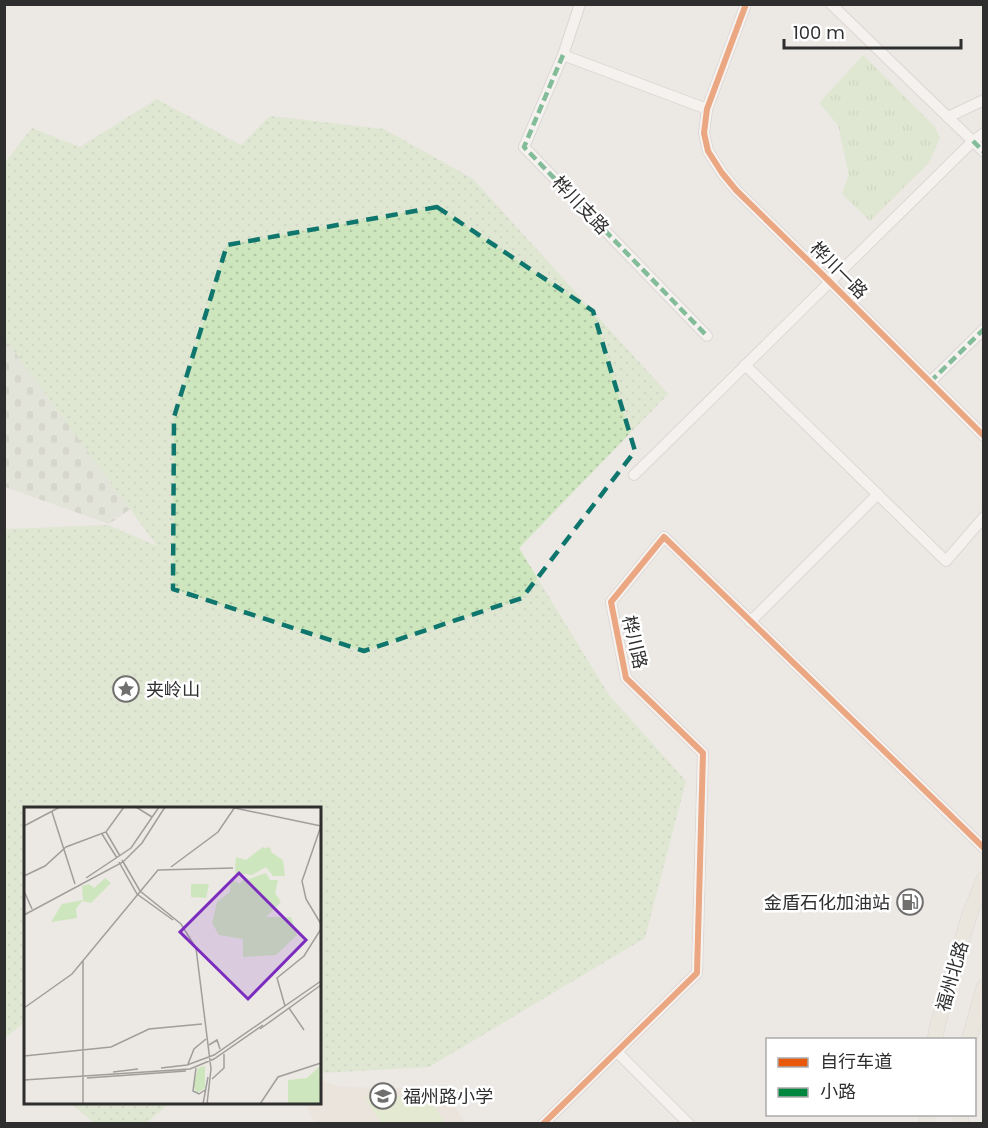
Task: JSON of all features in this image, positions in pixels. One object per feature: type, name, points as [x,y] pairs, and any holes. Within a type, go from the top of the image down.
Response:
[{"type":"main road","name":"福州北路","points":[[935,1038],[969,916],[984,879]]},
{"type":"main road","name":"福州北路","points":[[970,1038],[984,987]]},
{"type":"street","points":[[580,4],[563,55],[707,109]]},
{"type":"street","name":"桦川一路","points":[[746,4],[707,109],[704,133],[708,152],[736,190],[984,436]]},
{"type":"street","points":[[831,4],[984,152]]},
{"type":"street","name":"桦川支路","points":[[563,55],[524,147],[707,336]]},
{"type":"street","points":[[948,117],[984,100]]},
{"type":"street","points":[[634,475],[973,141],[984,133]]},
{"type":"street","points":[[930,382],[984,329]]},
{"type":"street","points":[[745,365],[946,561],[984,517]]},
{"type":"street","points":[[750,622],[878,494]]},
{"type":"street","name":"桦川路","points":[[543,1124],[697,973],[703,753],[626,678],[611,602],[663,537],[984,848]]},
{"type":"street","points":[[617,1052],[689,1124]]},
{"type":"highlighted area","points":[[437,207],[593,311],[635,451],[522,598],[364,651],[173,589],[174,417],[227,245]]},
{"type":"shaded area","name":"福州路小学","points":[[321,1082],[341,1087],[441,1089],[466,1123],[315,1123],[306,1104],[321,1104]]},
{"type":"green space","points":[[863,55],[935,127],[940,138],[929,163],[870,221],[842,194],[849,175],[838,125],[819,103]]},
{"type":"green space","points":[[157,99],[241,145],[270,116],[384,129],[473,179],[668,394],[519,548],[609,695],[686,781],[645,938],[429,1067],[321,1073],[321,807],[24,807],[24,1023],[5,1038],[5,529],[108,525],[157,546],[9,344],[5,343],[5,162],[32,128],[80,147]]},
{"type":"green space","points":[[5,341],[21,352],[136,505],[109,524],[5,487]]},
{"type":"green space","points":[[364,1097],[428,1097],[445,1123],[381,1123]]},
{"type":"green space","points":[[169,1104],[145,1124],[94,1123],[73,1105]]},
{"type":"marked path","points":[[563,55],[524,147],[707,336]]},
{"type":"marked path","points":[[973,141],[984,152]]},
{"type":"marked path","points":[[930,382],[984,329]]},
{"type":"cycle path","points":[[746,4],[707,109],[704,133],[708,151],[736,190],[984,436]]},
{"type":"cycle path","points":[[543,1124],[697,973],[703,753],[626,678],[611,602],[664,537],[984,848]]},
{"type":"place","name":"夹岭山","points":[[126,689]]},
{"type":"place","name":"金盾石化加油站","points":[[910,902]]},
{"type":"place","name":"福州路小学","points":[[383,1096]]}]
